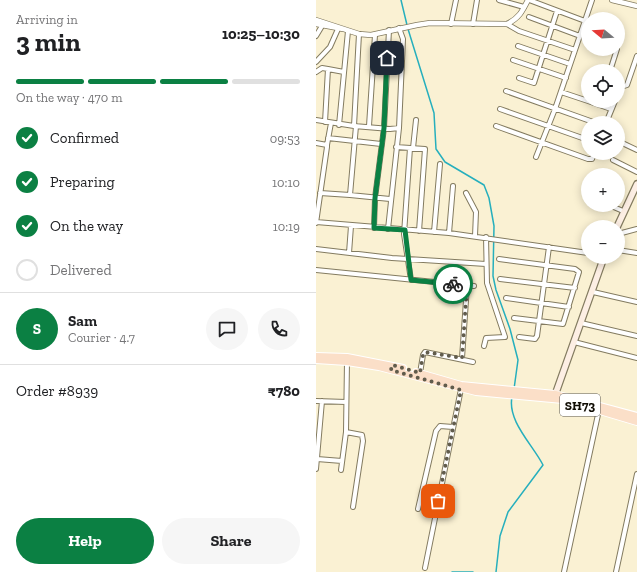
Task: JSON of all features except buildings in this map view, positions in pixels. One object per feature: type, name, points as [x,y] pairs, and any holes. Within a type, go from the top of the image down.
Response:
[{"type":"main road","points":[[625,207],[637,184]]},
{"type":"main road","points":[[554,396],[593,292],[602,264]]},
{"type":"main road","name":"SH73","points":[[316,356],[420,373],[461,390],[505,392]]},
{"type":"main road","name":"SH73","points":[[316,360],[347,360]]},
{"type":"main road","name":"SH73","points":[[391,368],[461,385],[521,394],[554,396],[637,416]]},
{"type":"main road","name":"SH73","points":[[554,396],[637,422]]},
{"type":"street","points":[[451,24],[456,0]]},
{"type":"street","points":[[473,24],[477,0]]},
{"type":"street","points":[[499,0],[524,7]]},
{"type":"street","points":[[316,24],[359,34],[375,35],[389,30],[417,24],[507,24],[516,20],[528,0],[581,20]]},
{"type":"street","points":[[587,12],[592,0]]},
{"type":"street","points":[[612,0],[637,6]]},
{"type":"street","points":[[519,78],[534,83],[557,11]]},
{"type":"street","points":[[529,17],[580,36]]},
{"type":"street","points":[[316,20],[339,26],[343,30],[344,72],[339,125]]},
{"type":"street","points":[[507,24],[519,31],[575,50]]},
{"type":"street","points":[[316,36],[322,26]]},
{"type":"street","points":[[388,229],[390,199],[399,128],[403,39],[400,28]]},
{"type":"street","points":[[316,62],[343,30]]},
{"type":"street","points":[[374,228],[375,198],[384,128],[389,30]]},
{"type":"street","points":[[536,158],[549,126],[581,32]]},
{"type":"street","points":[[350,195],[356,141],[355,126],[359,34]]},
{"type":"street","points":[[369,126],[375,35]]},
{"type":"street","points":[[518,46],[570,64]]},
{"type":"street","points":[[625,86],[627,85],[637,56]]},
{"type":"street","points":[[513,60],[566,78]]},
{"type":"street","points":[[316,72],[322,68],[344,72]]},
{"type":"street","points":[[325,122],[328,69]]},
{"type":"street","points":[[506,91],[581,118]]},
{"type":"street","points":[[561,92],[581,99]]},
{"type":"street","points":[[500,108],[581,137]]},
{"type":"street","points":[[608,116],[611,109]]},
{"type":"street","points":[[316,120],[339,125],[399,128]]},
{"type":"street","points":[[411,280],[405,230],[411,148],[416,120]]},
{"type":"street","points":[[331,123],[316,222],[449,233],[581,252]]},
{"type":"street","points":[[496,126],[581,157]]},
{"type":"street","points":[[328,138],[381,144]]},
{"type":"street","points":[[316,142],[327,145]]},
{"type":"street","points":[[625,144],[637,150]]},
{"type":"street","points":[[396,147],[424,149],[425,151],[419,231]]},
{"type":"street","points":[[613,160],[637,172]]},
{"type":"street","points":[[434,232],[440,164]]},
{"type":"street","points":[[449,233],[453,186]]},
{"type":"street","points":[[320,193],[390,199]]},
{"type":"street","points":[[466,193],[475,207],[475,236]]},
{"type":"street","points":[[349,253],[351,226]]},
{"type":"street","points":[[625,232],[637,229]]},
{"type":"street","points":[[484,346],[486,338],[505,337],[487,283],[486,264],[488,238]]},
{"type":"street","points":[[519,337],[536,338],[549,247]]},
{"type":"street","points":[[316,249],[486,264]]},
{"type":"street","points":[[625,251],[637,252]]},
{"type":"street","points":[[499,259],[578,271],[575,288],[563,324],[514,318]]},
{"type":"street","points":[[316,270],[474,286]]},
{"type":"street","points":[[500,279],[575,288]]},
{"type":"street","points":[[462,358],[467,286]]},
{"type":"street","points":[[593,292],[637,302]]},
{"type":"street","points":[[506,298],[569,306]]},
{"type":"street","points":[[581,323],[637,336]]},
{"type":"street","points":[[574,342],[637,358]]},
{"type":"street","points":[[420,373],[423,355],[425,352],[462,358],[473,362]]},
{"type":"street","points":[[341,470],[346,432],[347,360]]},
{"type":"street","points":[[425,568],[461,390]]},
{"type":"street","points":[[316,401],[346,402]]},
{"type":"street","points":[[316,469],[322,401]]},
{"type":"street","points":[[564,572],[599,410]]},
{"type":"street","points":[[418,509],[436,431],[440,426],[453,427]]},
{"type":"street","points":[[346,432],[362,436],[364,441],[353,507]]},
{"type":"street","points":[[317,459],[342,461]]},
{"type":"street","points":[[616,572],[637,474]]},
{"type":"waterway","points":[[401,0],[407,25]]},
{"type":"waterway","points":[[408,29],[434,113],[436,149],[445,162],[484,185],[489,198],[494,226],[493,276],[518,360],[514,389]]},
{"type":"waterway","points":[[496,572],[500,536],[508,512],[543,465],[517,424],[511,406],[512,397]]},
{"type":"waterway","points":[[452,572],[473,572]]},
{"type":"way so far","points":[[438,501],[461,390],[410,374],[391,370],[392,365],[420,373],[424,352],[462,358],[467,286],[453,284]]},
{"type":"route","points":[[387,58],[384,128],[379,157],[374,228],[405,230],[404,234],[411,280],[453,284]]}]
